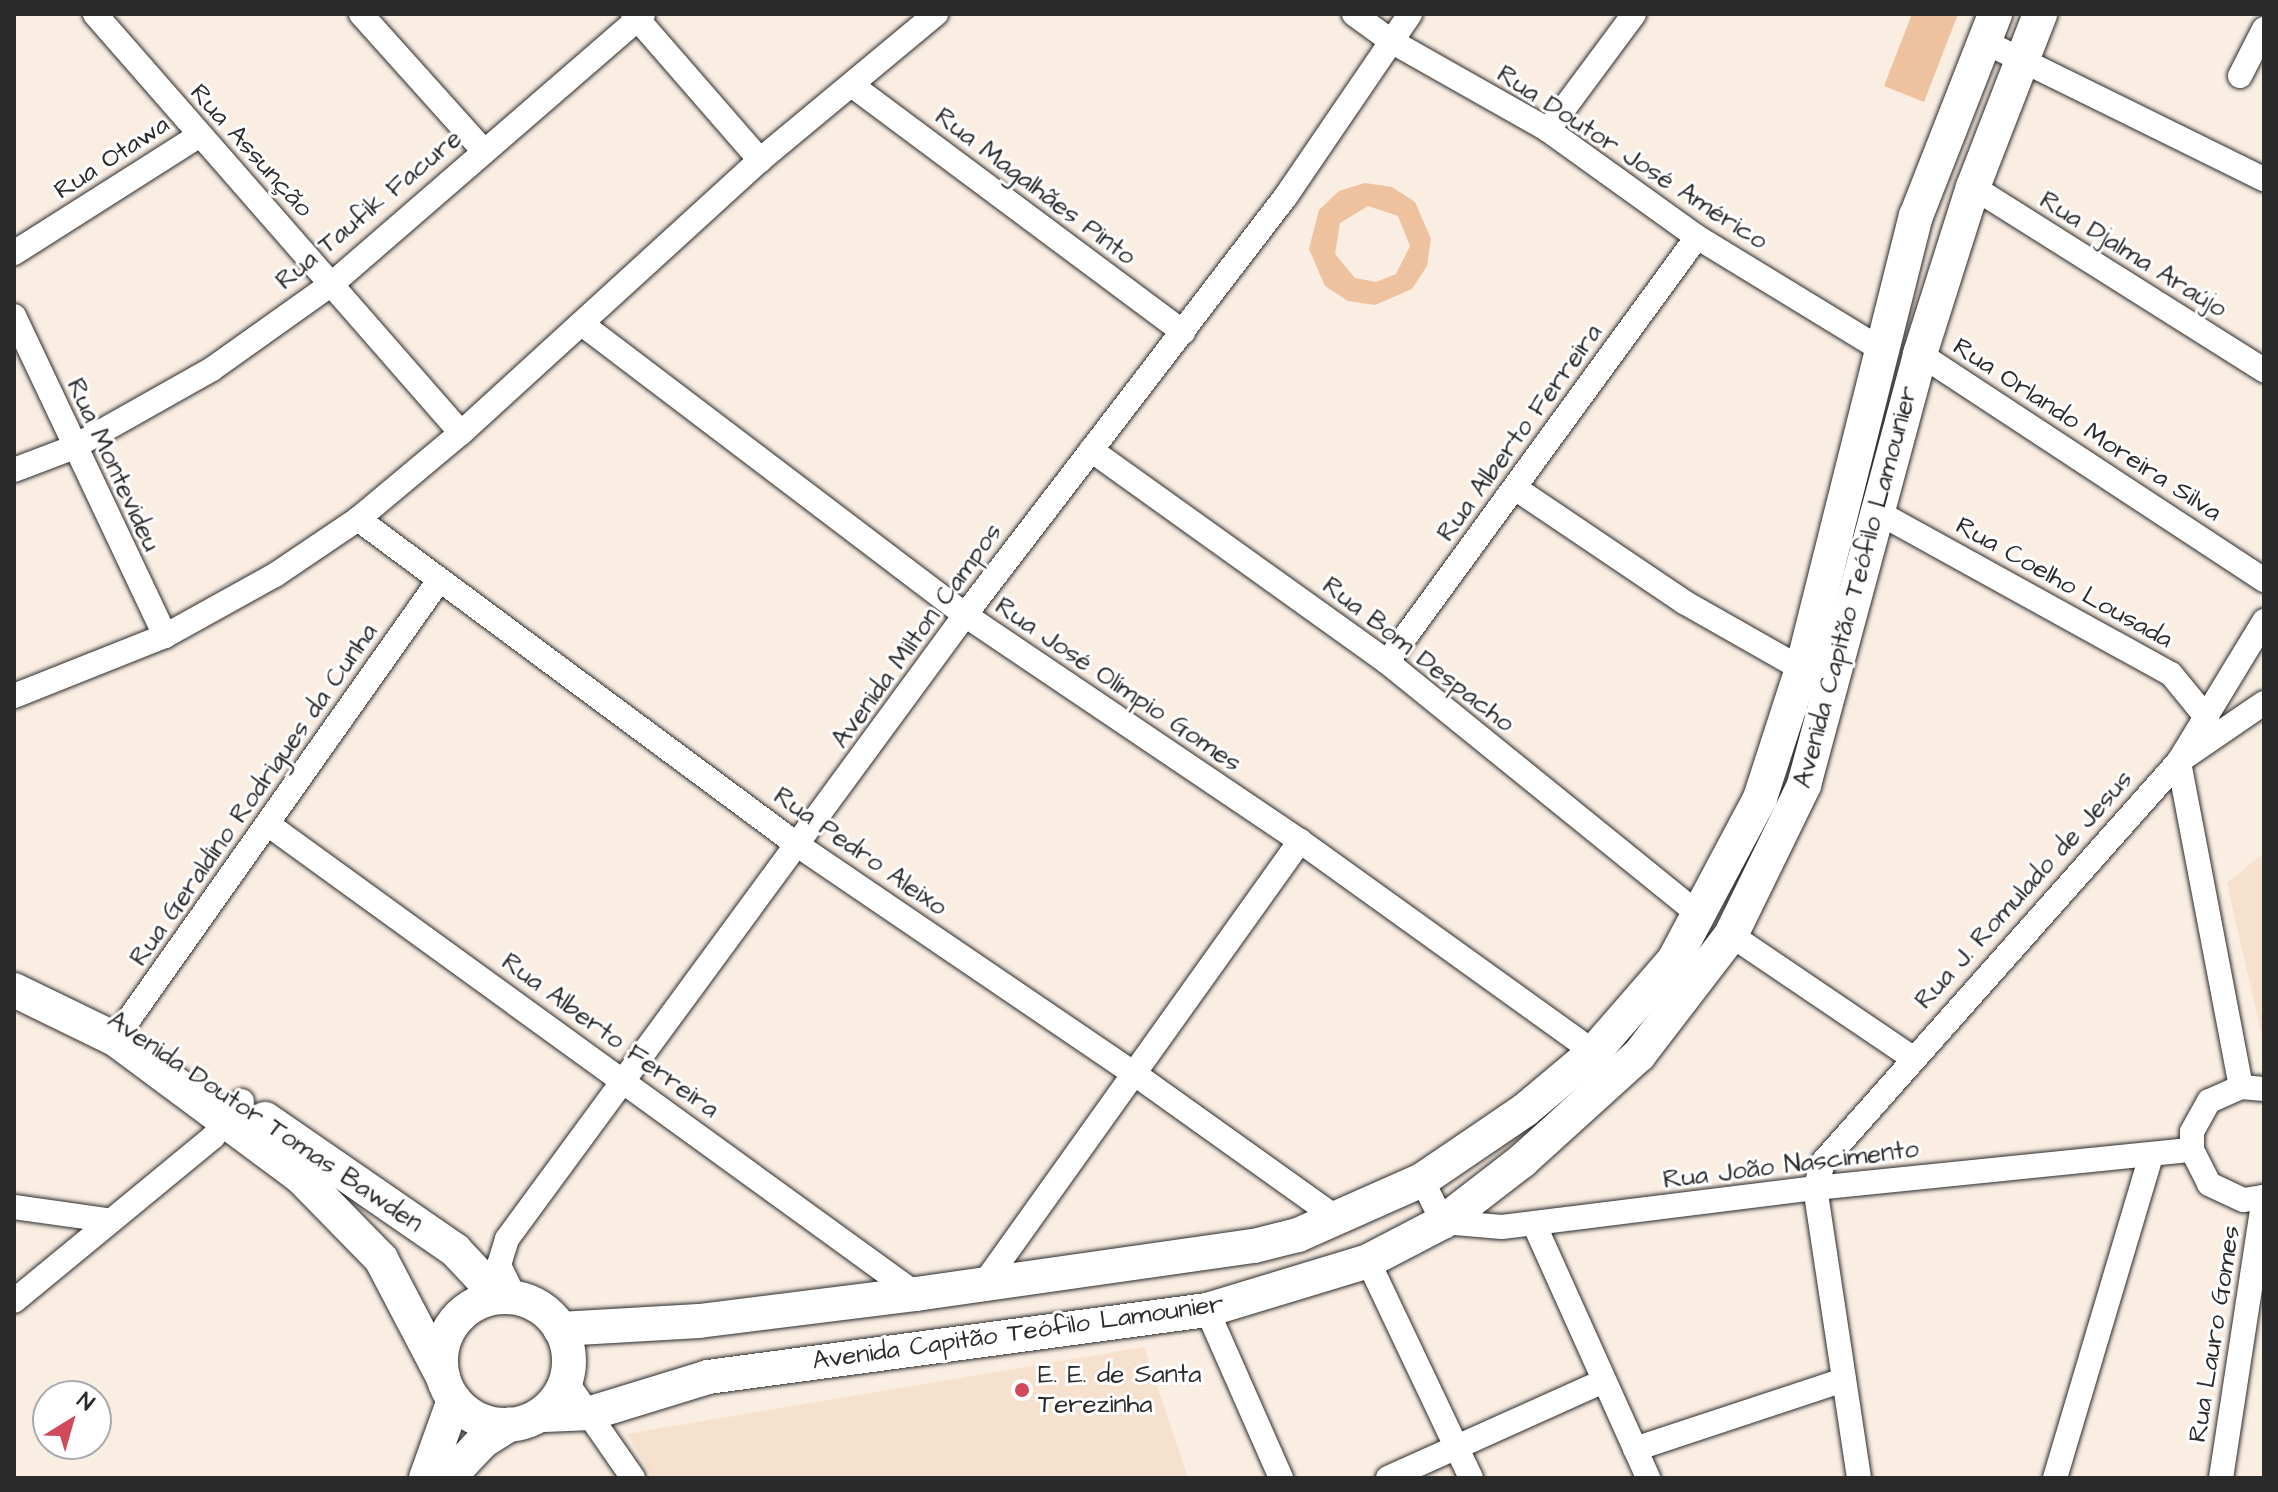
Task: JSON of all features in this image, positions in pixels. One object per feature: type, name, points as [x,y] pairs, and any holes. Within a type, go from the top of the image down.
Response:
[{"type":"main road","name":"Avenida Capitão Teófilo Lamounier","points":[[544,1415],[591,1413],[708,1377],[1207,1310],[1368,1261],[1443,1222],[1522,1161],[1639,1055],[1731,935],[1804,785],[1881,514],[1920,354],[1973,187],[2019,59],[2040,14]]},
{"type":"main road","name":"Avenida Capitão Teófilo Lamounier","points":[[560,1329],[699,1321],[1254,1246],[1338,1219],[1422,1180],[1525,1110],[1594,1052],[1635,1009],[1701,916],[1760,798],[1802,669],[1879,348],[1916,216],[1989,28]]},
{"type":"main road","points":[[1916,216],[1961,228]]},
{"type":"main road","name":"Avenida Doutor Tomas Bawden","points":[[14,971],[120,1033],[236,1111],[455,1250],[507,1298]]},
{"type":"main road","name":"Avenida Doutor Tomas Bawden","points":[[14,990],[120,1033]]},
{"type":"main road","name":"Avenida Doutor Tomas Bawden","points":[[236,1111],[381,1259],[448,1388]]},
{"type":"main road","points":[[426,1478],[448,1388],[447,1334],[469,1310],[507,1298],[541,1308],[560,1329],[570,1361],[565,1380],[544,1415],[509,1425],[483,1441],[448,1478]]},
{"type":"main road","points":[[448,1388],[478,1419],[509,1425]]},
{"type":"street","name":"Rua Assunção","points":[[95,14],[461,433]]},
{"type":"street","points":[[361,14],[483,150]]},
{"type":"street","points":[[14,696],[165,636],[275,575],[358,519],[461,433],[760,160],[853,86],[936,14]]},
{"type":"street","name":"Rua Doutor José Américo","points":[[1354,14],[1391,41],[1548,130],[1697,237],[1879,348]]},
{"type":"street","name":"Avenida Milton Campos","points":[[507,1298],[499,1265],[507,1239],[627,1082],[965,615],[1286,196],[1410,14]]},
{"type":"street","points":[[1548,130],[1634,14]]},
{"type":"street","points":[[638,16],[760,160]]},
{"type":"street","name":"Rua Taufik Facure","points":[[14,470],[72,448],[212,369],[333,283],[638,16]]},
{"type":"street","points":[[1989,28],[2019,59],[2264,179]]},
{"type":"street","points":[[2240,76],[2264,29]]},
{"type":"street","name":"Rua Magalhães Pinto","points":[[853,86],[1183,332]]},
{"type":"street","name":"Rua Otawa","points":[[14,253],[200,135]]},
{"type":"street","name":"Rua Djalma Araújo","points":[[1973,187],[2264,370]]},
{"type":"street","name":"Rua Alberto Ferreira","points":[[1387,662],[1697,237]]},
{"type":"street","name":"Rua Montevideu","points":[[14,316],[72,448],[165,636]]},
{"type":"street","name":"Rua José Olímpio Gomes","points":[[582,324],[965,615],[1300,841],[1594,1052]]},
{"type":"street","name":"Rua Orlando Moreira Silva","points":[[1920,354],[2264,580]]},
{"type":"street","name":"Rua Bom Despacho","points":[[1091,450],[1387,662],[1701,916]]},
{"type":"street","points":[[1515,488],[1684,602],[1802,669]]},
{"type":"street","name":"Rua Coelho Lousada","points":[[1881,514],[2171,674],[2207,718]]},
{"type":"street","name":"Rua Pedro Aleixo","points":[[358,519],[438,582],[799,846],[1132,1072],[1338,1219]]},
{"type":"street","name":"Rua Geraldino Rodrigues da Cunha","points":[[120,1033],[438,582]]},
{"type":"street","name":"Rua J. Romulado de Jesus","points":[[1815,1188],[1824,1161],[1911,1057],[2179,761],[2264,621]]},
{"type":"street","points":[[2264,703],[2179,761],[2253,1088],[2209,1101],[2192,1132],[2192,1150],[2209,1184],[2244,1200],[2264,1197]]},
{"type":"street","name":"Rua Alberto Ferreira","points":[[269,825],[916,1294]]},
{"type":"street","points":[[983,1285],[1132,1072],[1300,841]]},
{"type":"street","points":[[1731,935],[1911,1057]]},
{"type":"street","points":[[14,1301],[236,1111]]},
{"type":"street","name":"Rua João Nascimento","points":[[1443,1222],[1535,1226],[1815,1188],[2192,1150]]},
{"type":"street","points":[[2055,1478],[2151,1156]]},
{"type":"street","points":[[1422,1180],[1443,1222]]},
{"type":"street","points":[[1815,1188],[1859,1478]]},
{"type":"street","name":"Rua Lauro Gomes","points":[[2221,1478],[2254,1328],[2264,1197]]},
{"type":"street","points":[[14,1207],[107,1220]]},
{"type":"street","points":[[1535,1226],[1602,1382],[1648,1478]]},
{"type":"street","points":[[1368,1261],[1471,1478]]},
{"type":"street","points":[[1207,1310],[1281,1478]]},
{"type":"street","points":[[565,1380],[591,1413],[633,1478]]},
{"type":"street","points":[[1635,1449],[1844,1380]]},
{"type":"street","points":[[1388,1478],[1459,1450],[1602,1382]]},
{"type":"shaded area","points":[[2264,853],[2264,1045],[2227,883]]},
{"type":"shaded area","name":"E. E. de Santa Terezinha","points":[[1144,1347],[1188,1478],[653,1478],[627,1434]]},
{"type":"building","points":[[1912,14],[1958,14],[1924,102],[1884,86]]},
{"type":"building","points":[[1365,183],[1392,187],[1415,202],[1431,239],[1427,266],[1412,289],[1375,305],[1348,301],[1325,286],[1309,249],[1319,210],[1339,191]],"holes":[[[1368,206],[1398,216],[1410,246],[1396,274],[1376,282],[1355,278],[1335,254],[1340,223]]]},
{"type":"place","name":"E. E. de Santa Terezinha","points":[[1022,1390]]}]
